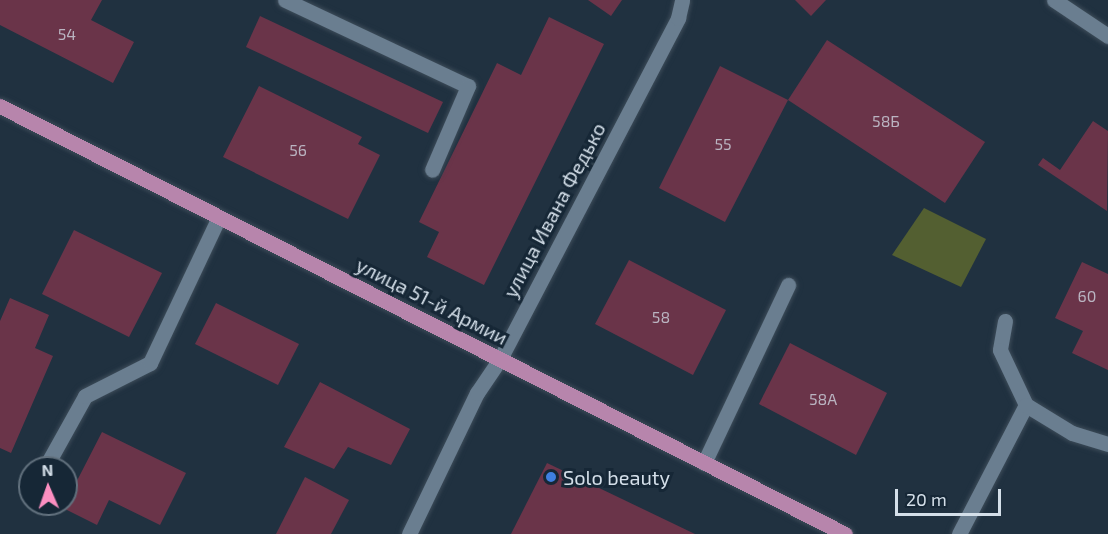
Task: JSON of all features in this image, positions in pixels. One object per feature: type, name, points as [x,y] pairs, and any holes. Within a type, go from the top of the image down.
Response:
[{"type":"main road","name":"улица 51-й Армии","points":[[0,106],[845,534]]},
{"type":"street","points":[[285,0],[468,86],[432,170]]},
{"type":"street","name":"улица Ивана Федько","points":[[409,534],[477,393],[500,359],[678,18],[682,0]]},
{"type":"street","points":[[1054,0],[1108,36]]},
{"type":"street","points":[[52,456],[85,396],[150,363],[219,217]]},
{"type":"street","points":[[704,463],[788,285]]},
{"type":"street","points":[[1005,321],[1000,350],[1026,405],[1072,433],[1108,444]]},
{"type":"street","points":[[959,534],[1026,405]]},
{"type":"green space","points":[[924,208],[986,239],[961,287],[892,255]]},
{"type":"building","points":[[0,0],[102,0],[91,20],[134,42],[113,83],[0,25]]},
{"type":"building","points":[[588,0],[622,0],[611,16]]},
{"type":"building","points":[[795,0],[826,0],[811,16]]},
{"type":"building","points":[[260,16],[443,102],[428,133],[246,47]]},
{"type":"building","points":[[549,17],[604,44],[484,285],[427,257],[439,232],[419,222],[497,63],[521,75]]},
{"type":"building","points":[[827,40],[985,142],[945,203],[788,100]]},
{"type":"building","points":[[720,66],[788,100],[725,222],[659,188]]},
{"type":"building","points":[[259,86],[362,137],[358,144],[380,155],[348,219],[223,157]]},
{"type":"building","points":[[1093,121],[1108,131],[1107,211],[1038,165],[1043,158],[1060,170]]},
{"type":"building","points":[[74,230],[162,273],[129,337],[42,294]]},
{"type":"building","points":[[629,260],[726,310],[693,375],[595,324]]},
{"type":"building","points":[[1082,262],[1108,274],[1108,370],[1072,353],[1083,331],[1055,318]]},
{"type":"building","points":[[10,298],[49,315],[35,348],[53,356],[11,453],[0,448],[0,321]]},
{"type":"building","points":[[216,303],[299,344],[278,385],[195,344]]},
{"type":"building","points":[[790,343],[887,393],[856,455],[759,404]]},
{"type":"building","points":[[320,382],[410,429],[391,465],[348,447],[334,469],[284,447]]},
{"type":"building","points":[[102,432],[186,473],[160,525],[109,500],[97,525],[78,516],[78,479]]},
{"type":"building","points":[[547,463],[695,534],[511,534]]},
{"type":"building","points":[[305,477],[349,500],[331,534],[276,534]]},
{"type":"place","name":"Solo beauty","points":[[551,477]]}]
